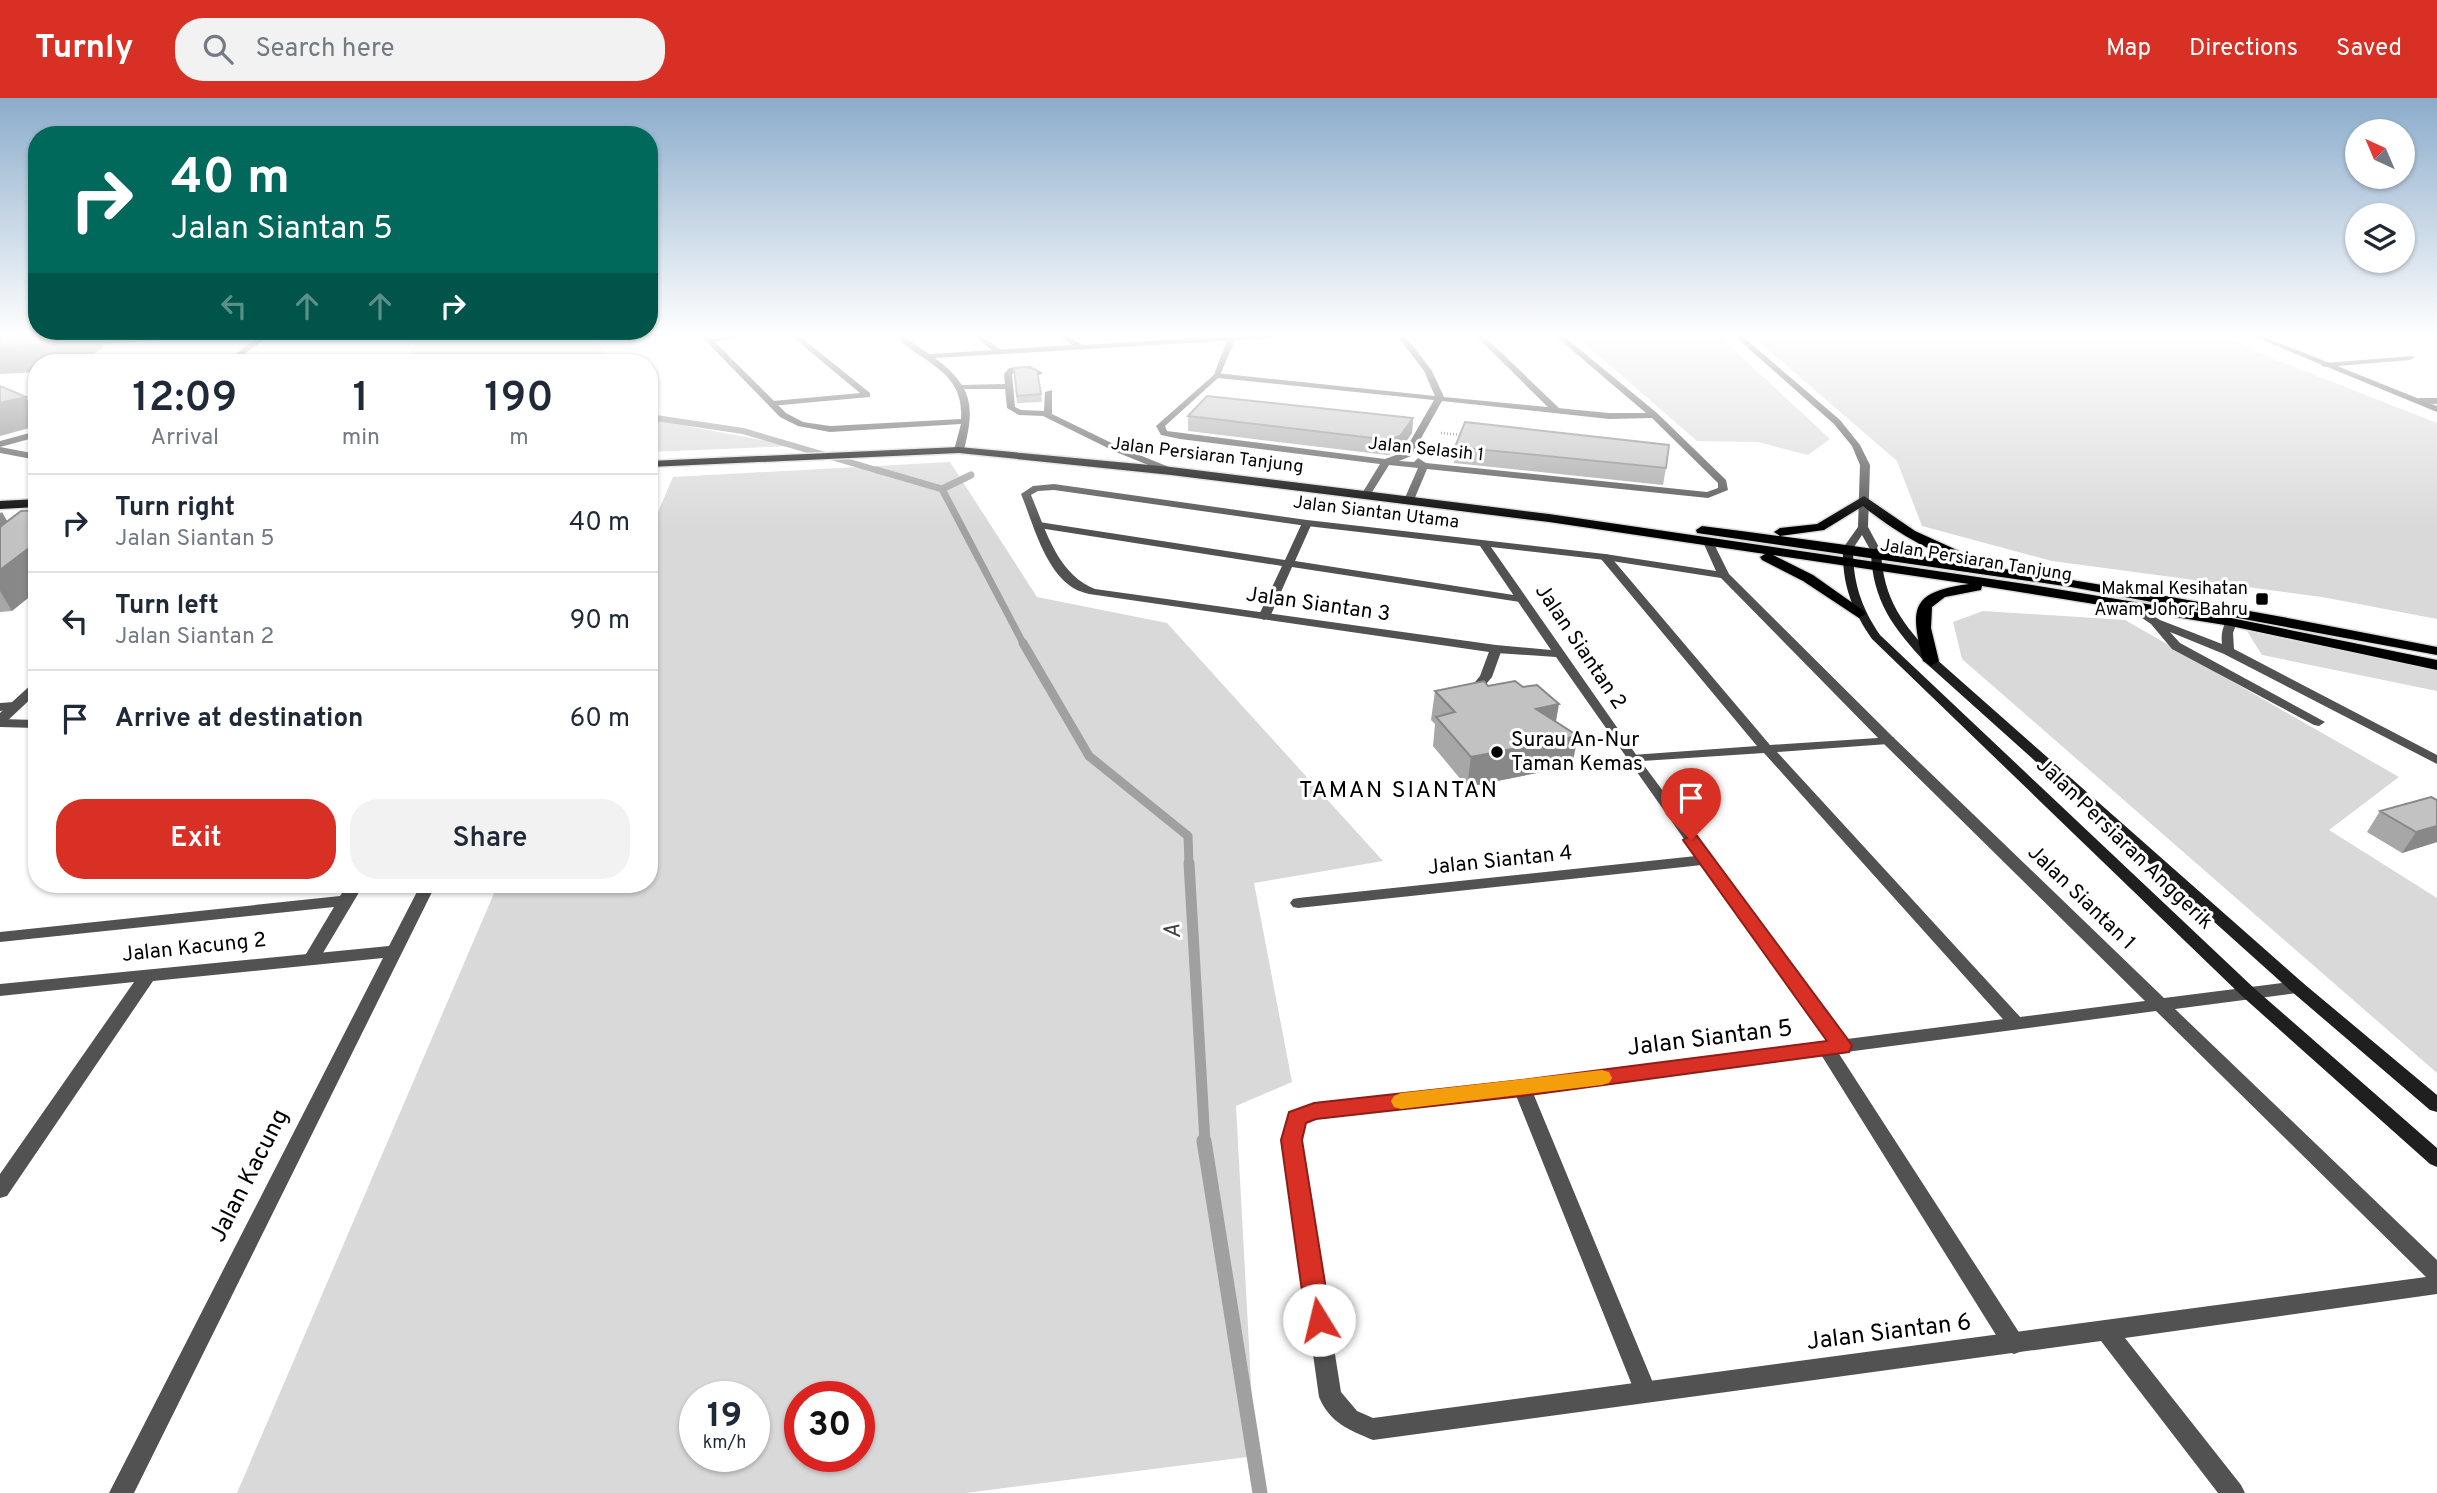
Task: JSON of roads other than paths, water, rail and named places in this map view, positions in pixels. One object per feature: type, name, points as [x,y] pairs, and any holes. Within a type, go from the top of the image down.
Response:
[{"type":"main road","name":"Jalan Persiaran Tanjung","points":[[658,464],[959,450],[1171,471],[1549,518],[1743,548],[1876,558],[2239,611],[2437,651]]},
{"type":"main road","points":[[1690,528],[1785,532],[1812,528],[1833,521],[1864,500],[1902,531],[1924,543],[2033,582]]},
{"type":"main road","points":[[0,505],[28,503]]},
{"type":"main road","name":"Jalan Persiaran Tanjung","points":[[1549,518],[1690,528],[1848,555]]},
{"type":"main road","points":[[1743,548],[1773,559],[1808,578],[1859,614]]},
{"type":"main road","points":[[1931,661],[1921,617],[1922,608],[1929,600],[1938,594],[1954,590],[2033,582]]},
{"type":"main road","name":"Jalan Persiaran Tanjung","points":[[2033,582],[2130,605],[2231,622],[2437,665]]},
{"type":"street","points":[[768,399],[783,415],[801,424],[831,429],[967,421]]},
{"type":"street","points":[[773,404],[824,399]]},
{"type":"street","points":[[959,450],[967,421],[963,399]]},
{"type":"street","points":[[1010,399],[1011,408],[1019,412],[1045,414],[1119,450],[1171,471]]},
{"type":"street","points":[[1045,414],[1049,412],[1049,399]]},
{"type":"street","name":"Jalan Selasih 1","points":[[1190,399],[1160,426],[1164,433],[1387,462],[1708,495],[1723,489],[1723,482],[1654,415]]},
{"type":"street","points":[[1366,495],[1387,462],[1408,454],[1439,399]]},
{"type":"street","points":[[1458,399],[1609,416],[1654,415]]},
{"type":"street","points":[[1545,399],[1557,411]]},
{"type":"street","points":[[1635,399],[1654,415]]},
{"type":"street","points":[[1809,399],[1850,435],[1865,465],[1863,527],[1848,555]]},
{"type":"street","points":[[2415,399],[2437,409]]},
{"type":"street","points":[[2420,401],[2437,401]]},
{"type":"street","points":[[0,444],[26,437]]},
{"type":"street","points":[[0,450],[28,455]]},
{"type":"street","points":[[1408,454],[1424,466],[1409,500]]},
{"type":"street","name":"Jalan Siantan Utama","points":[[1039,525],[1026,494],[1036,488],[1054,487],[1307,523],[1605,557],[1724,576]]},
{"type":"street","points":[[1264,617],[1307,523]]},
{"type":"street","points":[[1039,525],[1520,599]]},
{"type":"street","name":"Jalan Siantan 3","points":[[1039,525],[1065,575],[1075,585],[1093,592],[1496,649],[1558,654]]},
{"type":"street","name":"Jalan Persiaran Anggerik","points":[[1863,527],[1876,558],[1879,587],[1889,613],[1931,661],[2297,987],[2437,1105]]},
{"type":"street","name":"Jalan Siantan 1","points":[[1708,542],[1724,576],[1888,740],[2437,1274]]},
{"type":"street","name":"Jalan Siantan 2","points":[[1483,543],[1834,1047],[2014,1344]]},
{"type":"street","name":"Jalan Persiaran Anggerik","points":[[1848,555],[1847,583],[1859,614],[1876,637],[2249,993],[2437,1159]]},
{"type":"street","points":[[1605,557],[1767,749],[2016,1023]]},
{"type":"street","points":[[2130,605],[2156,622],[2228,651],[2437,760]]},
{"type":"street","points":[[2156,622],[2176,646],[2319,722]]},
{"type":"street","points":[[2228,651],[2227,633],[2231,622]]},
{"type":"street","points":[[1467,699],[1486,677],[1496,649]]},
{"type":"street","points":[[0,721],[28,693]]},
{"type":"street","points":[[0,707],[14,706]]},
{"type":"street","points":[[0,721],[28,723]]},
{"type":"street","points":[[1632,759],[1888,740]]},
{"type":"street","name":"Jalan Siantan 4","points":[[1298,903],[1706,860]]},
{"type":"street","points":[[312,959],[350,893]]},
{"type":"street","name":"Jalan Kacung","points":[[121,1493],[423,893]]},
{"type":"street","points":[[0,937],[345,901]]},
{"type":"street","name":"Jalan Kacung 2","points":[[0,990],[393,951]]},
{"type":"street","points":[[0,1190],[148,975]]},
{"type":"street","name":"Jalan Siantan 5","points":[[1349,1419],[1330,1397],[1292,1140],[1296,1118],[1314,1111],[1522,1088],[2297,987]]},
{"type":"street","points":[[1522,1088],[1645,1390]]},
{"type":"street","name":"Jalan Siantan 6","points":[[1349,1419],[1373,1429],[1645,1390],[2107,1332],[2437,1285]]},
{"type":"street","points":[[2107,1332],[2233,1493]]},
{"type":"waterway","points":[[658,418],[743,431],[883,472]]},
{"type":"waterway","name":"A","points":[[877,470],[942,489]]},
{"type":"waterway","points":[[942,489],[971,475]]},
{"type":"waterway","name":"A","points":[[942,489],[1024,645]]},
{"type":"waterway","name":"A","points":[[1023,643],[1089,756],[1188,836],[1189,865]]},
{"type":"waterway","name":"A","points":[[1189,863],[1205,1142]]},
{"type":"waterway","name":"A","points":[[1204,1141],[1260,1493]]},
{"type":"place","name":"Makmal Kesihatan Awam Johor Bahru","points":[[2262,599]]},
{"type":"place","name":"Surau An-Nur Taman Kemas","points":[[1497,752]]},
{"type":"district","name":"TAMAN SIANTAN","points":[[1399,791]]}]
